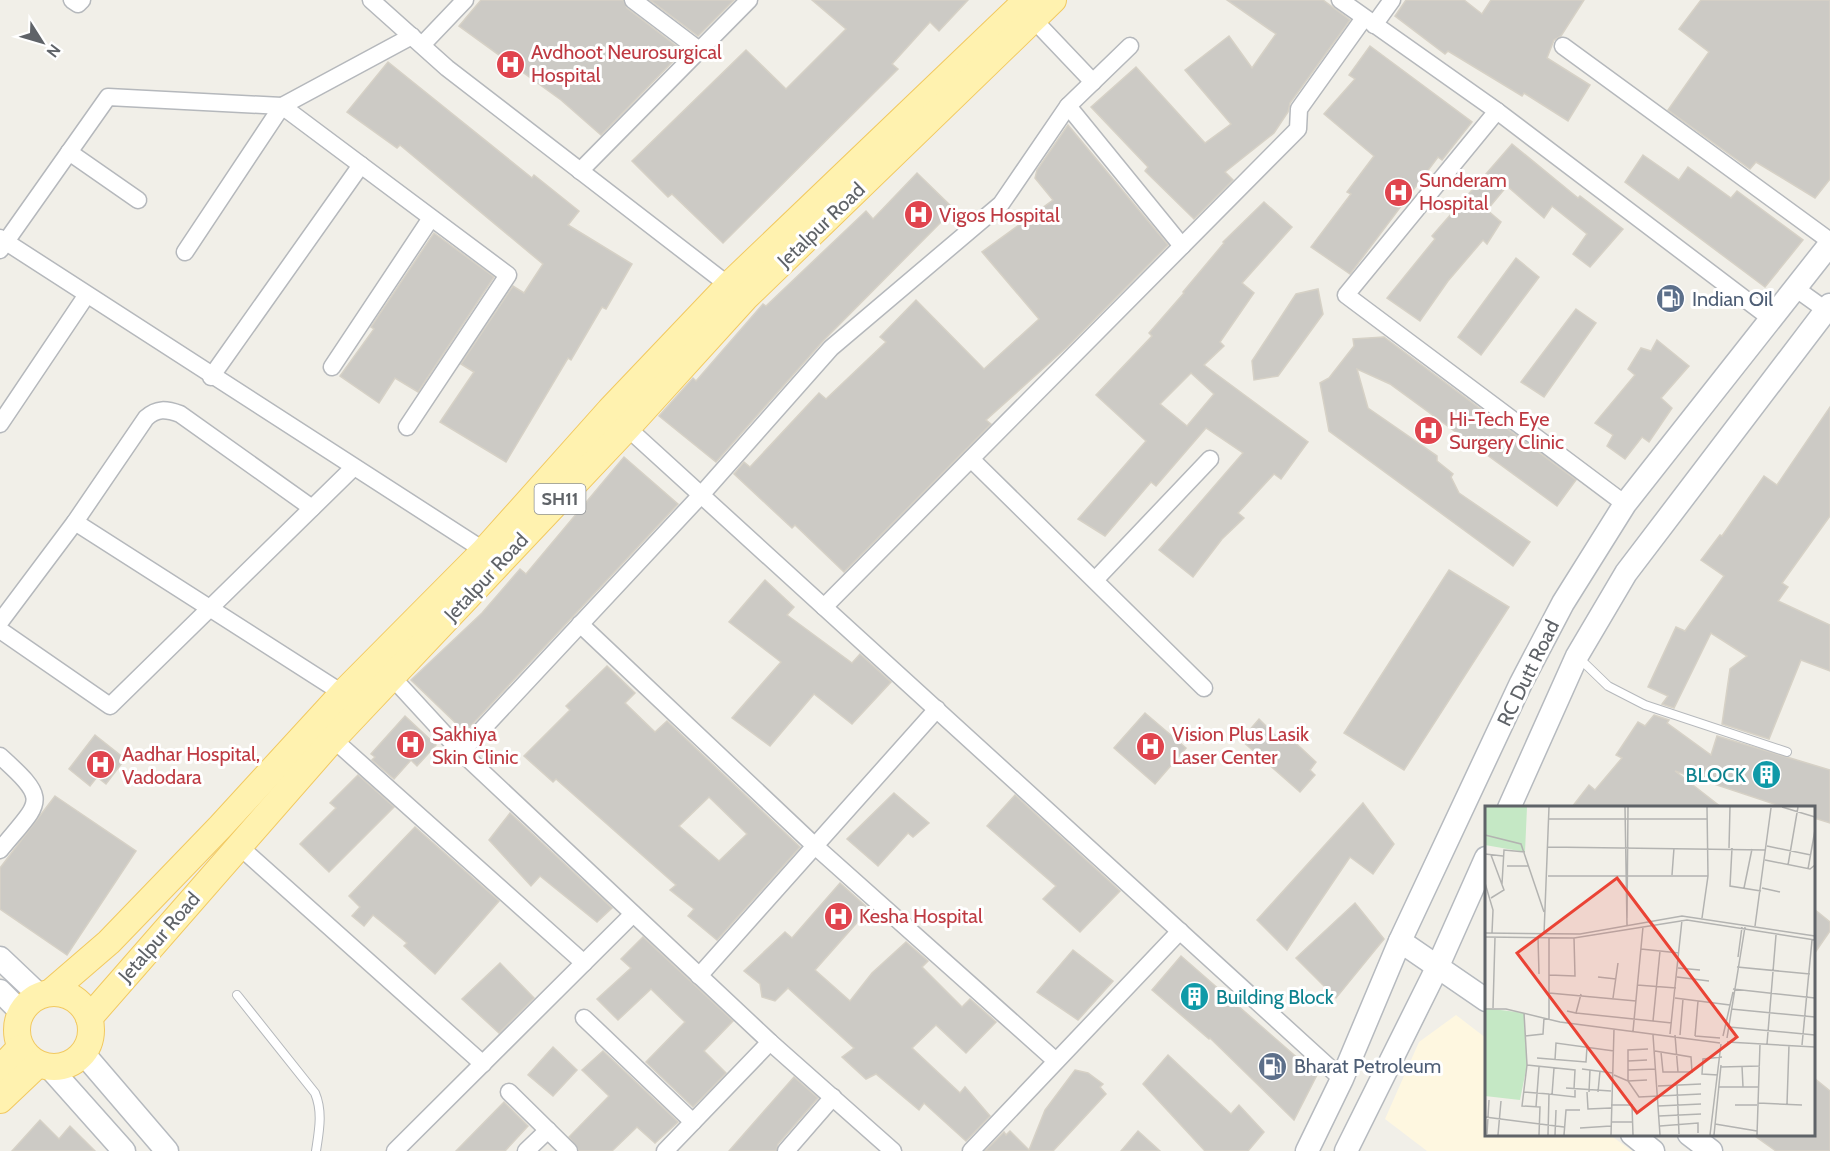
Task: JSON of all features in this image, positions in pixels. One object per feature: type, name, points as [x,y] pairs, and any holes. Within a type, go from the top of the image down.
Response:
[{"type":"main road","name":"Jetalpur Road","points":[[37,1000],[109,942],[353,700],[493,556],[737,292],[1030,10],[1053,0]]},
{"type":"main road","name":"RC Dutt Road","points":[[1307,1151],[1342,1078],[1400,942],[1521,683],[1563,603],[1625,504],[1682,435],[1830,243]]},
{"type":"main road","name":"RC Dutt Road","points":[[1509,806],[1577,656],[1626,573],[1829,309]]},
{"type":"main road","name":"Jetalpur Road","points":[[89,1018],[333,738],[353,700],[392,676],[493,556]]},
{"type":"main road","points":[[1346,1151],[1437,968],[1485,860]]},
{"type":"main road","points":[[1400,942],[1485,1002]]},
{"type":"main road","points":[[0,958],[37,1000]]},
{"type":"main road","points":[[0,990],[37,1000],[74,998],[89,1018],[90,1036],[83,1053],[74,1062],[36,1060],[0,1069]]},
{"type":"main road","points":[[37,1000],[16,1030],[36,1060],[121,1150]]},
{"type":"main road","points":[[83,1053],[167,1151]]},
{"type":"main road","points":[[0,1100],[36,1060]]},
{"type":"main road","points":[[1634,1136],[1653,1151]]},
{"type":"main road","points":[[1692,1136],[1711,1151]]},
{"type":"street","points":[[72,0],[78,4],[82,0]]},
{"type":"street","points":[[371,0],[417,40],[580,171],[737,292]]},
{"type":"street","points":[[465,0],[417,40],[282,106],[108,98],[2,244],[493,556]]},
{"type":"street","points":[[633,0],[699,50]]},
{"type":"street","points":[[580,171],[749,0]]},
{"type":"street","points":[[1340,0],[1497,111],[1770,318]]},
{"type":"street","points":[[824,607],[1298,129],[1299,110],[1369,21],[1392,0]]},
{"type":"street","points":[[1030,10],[1094,82]]},
{"type":"street","points":[[461,752],[701,495],[831,348],[1001,204],[1068,106],[1130,46]]},
{"type":"street","points":[[1563,46],[1830,243]]},
{"type":"street","points":[[282,106],[508,275],[407,427]]},
{"type":"street","points":[[185,252],[282,106]]},
{"type":"street","points":[[1068,106],[1182,246]]},
{"type":"street","points":[[1497,111],[1346,295],[1625,504]]},
{"type":"street","points":[[69,152],[138,200]]},
{"type":"street","points":[[211,377],[361,165]]},
{"type":"street","points":[[332,367],[431,218]]},
{"type":"street","points":[[1795,288],[1829,309]]},
{"type":"street","points":[[0,424],[86,296]]},
{"type":"street","points":[[0,622],[75,522],[146,418],[155,410],[168,410],[180,414],[312,508]]},
{"type":"street","points":[[619,419],[1342,1078]]},
{"type":"street","points":[[971,459],[1204,688]]},
{"type":"street","points":[[1095,580],[1210,459]]},
{"type":"street","points":[[0,630],[110,706],[353,468]]},
{"type":"street","points":[[75,522],[353,700]]},
{"type":"street","points":[[580,624],[815,846],[1056,1061]]},
{"type":"street","points":[[392,676],[461,752],[770,1042],[893,1151]]},
{"type":"street","points":[[699,975],[937,710]]},
{"type":"street","points":[[333,738],[584,963]]},
{"type":"street","points":[[0,756],[27,780],[36,798],[31,812],[0,850]]},
{"type":"street","points":[[239,846],[483,1064]]},
{"type":"street","points":[[395,1151],[633,914]]},
{"type":"street","points":[[970,1151],[1180,931]]},
{"type":"street","points":[[584,1018],[693,1122]]},
{"type":"street","points":[[665,1151],[770,1042]]},
{"type":"street","points":[[509,1092],[569,1151]]},
{"type":"street","points":[[786,1151],[833,1097]]},
{"type":"street","points":[[526,1151],[548,1130]]},
{"type":"lane","points":[[1577,656],[1608,686],[1645,705],[1787,752]]},
{"type":"lane","points":[[237,995],[315,1093],[320,1104],[316,1151]]},
{"type":"shaded area","points":[[1456,1015],[1485,1037],[1485,1136],[1611,1136],[1632,1151],[1427,1151],[1385,1119],[1419,1042]]},
{"type":"building","points":[[481,0],[623,0],[627,8],[683,51],[601,135],[561,100],[459,26]]},
{"type":"building","points":[[650,0],[734,0],[698,36]]},
{"type":"building","points":[[812,0],[968,0],[939,31],[930,22],[892,64],[898,69],[723,243],[672,194],[668,197],[632,161],[746,50],[786,89],[846,29]]},
{"type":"building","points":[[1227,0],[1323,0],[1350,20],[1290,103],[1288,112],[1274,133],[1225,172],[1233,180],[1194,219],[1145,171],[1148,167],[1091,107],[1136,67],[1205,143],[1231,124],[1185,70],[1229,36],[1252,68],[1276,34]]},
{"type":"building","points":[[1406,0],[1464,0],[1482,14],[1491,0],[1584,0],[1561,36],[1554,40],[1547,58],[1590,85],[1568,121],[1524,93],[1522,96],[1448,51],[1445,54],[1395,16]]},
{"type":"building","points":[[1701,0],[1830,0],[1830,179],[1815,198],[1756,162],[1750,169],[1668,110],[1709,52],[1679,29]]},
{"type":"building","points":[[1370,46],[1472,122],[1442,160],[1438,157],[1350,274],[1311,247],[1351,194],[1347,192],[1374,156],[1324,114],[1355,79],[1349,75]]},
{"type":"building","points":[[388,62],[532,178],[534,175],[579,211],[568,225],[632,264],[606,309],[602,307],[571,360],[568,358],[506,462],[440,422],[474,372],[461,364],[513,286],[524,293],[543,264],[400,145],[397,148],[347,112]]},
{"type":"building","points":[[1068,125],[1168,245],[1067,347],[986,420],[991,424],[844,572],[795,525],[792,528],[734,474],[744,462],[750,467],[819,393],[826,399],[886,342],[880,337],[916,300],[984,369],[1039,319],[982,252],[1053,200],[1035,178],[1037,170]]},
{"type":"building","points":[[1512,144],[1578,198],[1580,196],[1623,229],[1590,267],[1573,254],[1587,234],[1552,206],[1544,218],[1507,186],[1487,210],[1501,222],[1487,244],[1483,240],[1448,281],[1420,321],[1387,298],[1435,239],[1432,236]]},
{"type":"building","points":[[1643,155],[1679,180],[1688,167],[1731,198],[1737,191],[1803,240],[1765,287],[1625,182]]},
{"type":"building","points":[[917,173],[954,209],[823,341],[716,462],[659,416],[693,378],[696,381],[763,304],[766,306],[866,211],[873,219]]},
{"type":"building","points":[[1264,202],[1292,227],[1242,283],[1254,293],[1220,342],[1224,346],[1204,365],[1308,442],[1281,479],[1274,474],[1238,513],[1244,518],[1222,539],[1193,577],[1159,550],[1243,453],[1206,428],[1156,486],[1151,482],[1105,536],[1078,519],[1146,441],[1096,395],[1152,336],[1149,333],[1184,293],[1223,242]],"holes":[[[1191,373],[1214,394],[1187,426],[1160,404]]]},
{"type":"building","points":[[434,233],[494,277],[418,392],[395,378],[379,403],[340,376],[374,329],[371,327]]},
{"type":"building","points":[[1516,258],[1539,277],[1481,355],[1458,337]]},
{"type":"building","points":[[1318,289],[1323,314],[1278,376],[1254,380],[1252,361],[1296,294]]},
{"type":"building","points":[[1576,309],[1596,323],[1544,397],[1521,382]]},
{"type":"building","points":[[1384,337],[1576,480],[1557,506],[1390,384],[1357,369],[1368,408],[1437,456],[1437,461],[1453,474],[1451,477],[1459,493],[1530,542],[1513,566],[1329,431],[1320,383],[1329,378],[1354,346],[1353,339]]},
{"type":"building","points":[[1657,340],[1689,366],[1661,398],[1672,408],[1649,442],[1642,437],[1625,459],[1607,446],[1613,435],[1595,423],[1635,375],[1628,369],[1641,348],[1651,351]]},
{"type":"building","points":[[1830,407],[1830,516],[1782,583],[1788,587],[1778,601],[1830,625],[1830,671],[1801,660],[1769,739],[1722,724],[1730,669],[1747,656],[1711,633],[1674,708],[1662,704],[1668,696],[1648,687],[1676,627],[1685,631],[1724,576],[1701,560],[1720,535],[1722,536],[1764,476],[1777,485]]},
{"type":"building","points":[[624,457],[678,504],[465,732],[411,680],[482,613],[520,569],[526,574]]},
{"type":"building","points":[[1449,570],[1509,607],[1404,770],[1344,733]]},
{"type":"building","points":[[765,580],[794,607],[787,615],[852,663],[860,654],[891,682],[852,724],[814,694],[770,746],[732,718],[781,662],[729,622]]},
{"type":"building","points":[[607,666],[635,693],[625,703],[655,732],[667,721],[800,847],[717,940],[688,916],[694,909],[670,890],[676,885],[556,779],[553,782],[524,756],[570,710],[566,706]],"holes":[[[709,797],[747,834],[719,861],[679,826]]]},
{"type":"building","points":[[1145,713],[1186,748],[1155,784],[1114,748]]},
{"type":"building","points":[[1654,715],[1669,720],[1667,723],[1711,755],[1717,736],[1830,770],[1830,823],[1815,818],[1815,806],[1780,806],[1675,771],[1720,806],[1573,806],[1589,785],[1595,790],[1622,758],[1616,755],[1638,722],[1645,726]]},
{"type":"building","points":[[405,716],[436,745],[417,766],[411,760],[394,779],[372,760],[375,757],[371,754]]},
{"type":"building","points":[[1259,719],[1283,743],[1288,736],[1316,762],[1310,770],[1315,775],[1300,792],[1241,740]]},
{"type":"building","points":[[95,735],[125,759],[106,784],[97,777],[90,786],[69,769]]},
{"type":"building","points":[[358,775],[394,807],[329,872],[300,844],[336,808],[330,803]]},
{"type":"building","points":[[894,793],[929,823],[913,837],[908,833],[878,866],[847,839]]},
{"type":"building","points":[[1015,795],[1120,891],[1080,932],[1043,899],[1056,886],[987,826]]},
{"type":"building","points":[[55,796],[136,851],[67,955],[0,909],[0,868]]},
{"type":"building","points":[[1363,803],[1394,844],[1373,874],[1350,857],[1287,950],[1257,920]]},
{"type":"building","points":[[510,813],[612,908],[597,922],[540,876],[531,886],[489,840]]},
{"type":"building","points":[[415,827],[499,901],[435,974],[404,946],[407,943],[373,915],[364,926],[352,916],[360,907],[349,896]]},
{"type":"building","points":[[840,883],[869,909],[815,970],[850,1001],[872,973],[906,942],[928,961],[922,967],[962,1007],[970,999],[996,1022],[966,1053],[936,1025],[912,1048],[960,1093],[965,1087],[990,1116],[966,1141],[924,1103],[919,1110],[876,1074],[866,1079],[842,1057],[854,1048],[788,988],[775,1001],[762,997],[760,984],[744,971],[785,932],[792,938]]},
{"type":"building","points":[[1355,903],[1384,939],[1336,998],[1296,958]]},
{"type":"building","points":[[1815,910],[1830,922],[1830,931],[1815,953]]},
{"type":"building","points":[[643,937],[733,1021],[704,1051],[726,1073],[693,1107],[646,1062],[685,1022],[651,989],[618,1020],[597,999],[631,968],[621,959]]},
{"type":"building","points":[[1073,950],[1113,981],[1078,1020],[1037,992]]},
{"type":"building","points":[[1181,956],[1317,1075],[1294,1120],[1210,1038],[1152,990]]},
{"type":"building","points":[[500,963],[534,998],[499,1033],[462,999]]},
{"type":"building","points":[[553,1047],[577,1070],[553,1096],[528,1075]]},
{"type":"building","points":[[603,1051],[678,1122],[655,1143],[637,1127],[612,1151],[579,1151],[569,1137],[609,1096],[582,1070]]},
{"type":"building","points":[[1168,1055],[1231,1114],[1239,1105],[1264,1132],[1248,1151],[1205,1151],[1143,1084]]},
{"type":"building","points":[[1075,1070],[1088,1073],[1103,1084],[1100,1087],[1106,1094],[1053,1151],[985,1151],[1004,1132],[1006,1135],[1010,1131],[1029,1150],[1045,1110]]},
{"type":"building","points":[[794,1077],[818,1098],[778,1144],[776,1151],[729,1151]]},
{"type":"building","points":[[1815,1079],[1830,1091],[1830,1151],[1776,1151],[1755,1136],[1815,1136]]},
{"type":"building","points":[[504,1102],[528,1126],[505,1151],[456,1151]]},
{"type":"building","points":[[40,1120],[59,1139],[70,1126],[95,1151],[12,1151]]},
{"type":"building","points":[[1138,1131],[1160,1151],[1121,1151]]},
{"type":"place","name":"Avdhoot Neurosurgical Hospital","points":[[510,64]]},
{"type":"place","name":"Sunderam Hospital","points":[[1398,192]]},
{"type":"place","name":"Vigos Hospital","points":[[918,215]]},
{"type":"place","name":"Indian Oil","points":[[1671,299]]},
{"type":"place","name":"Hi-Tech Eye Surgery Clinic","points":[[1428,431]]},
{"type":"place","name":"Sakhiya Skin Clinic","points":[[411,745]]},
{"type":"place","name":"Vision Plus Lasik Laser Center","points":[[1151,746]]},
{"type":"place","name":"Aadhar Hospital, Vadodara","points":[[101,765]]},
{"type":"place","name":"BLOCK","points":[[1767,775]]},
{"type":"place","name":"Kesha Hospital","points":[[838,916]]},
{"type":"place","name":"Building Block","points":[[1195,997]]},
{"type":"place","name":"Bharat Petroleum","points":[[1273,1066]]}]
